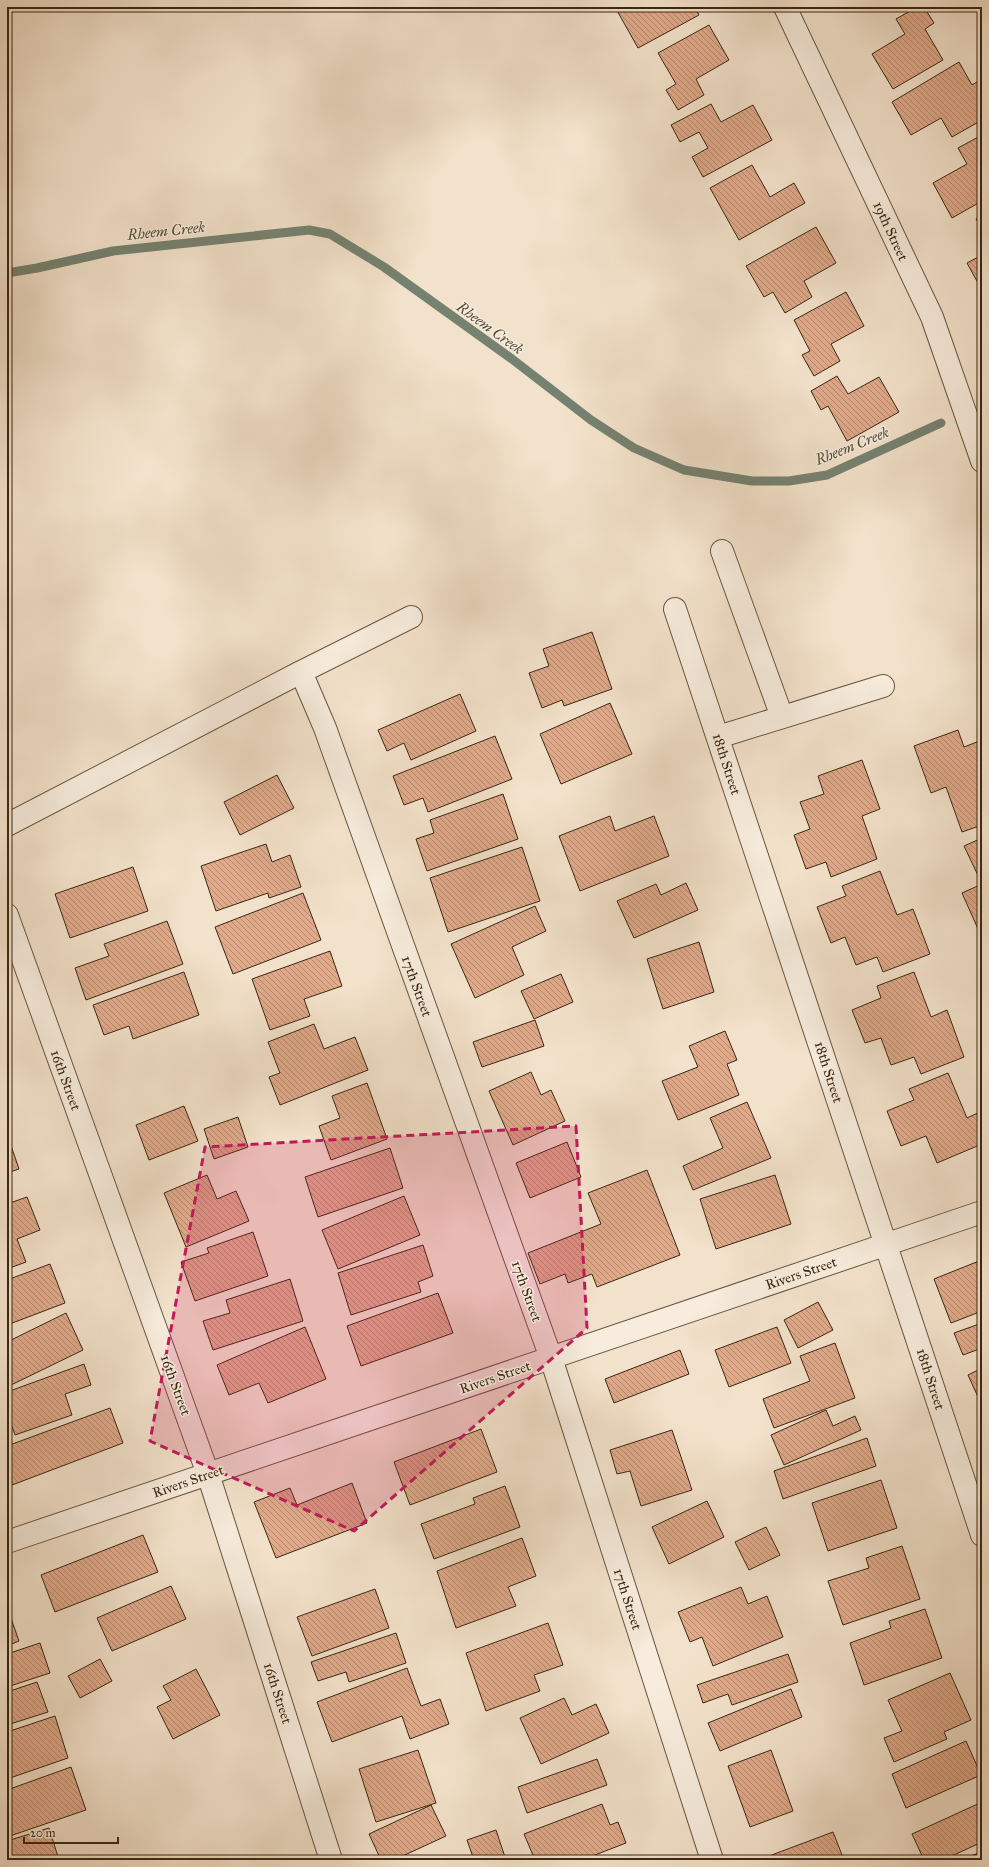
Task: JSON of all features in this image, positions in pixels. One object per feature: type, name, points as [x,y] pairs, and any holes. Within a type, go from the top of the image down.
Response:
[{"type":"street","name":"19th Street","points":[[785,7],[932,317],[982,461]]},
{"type":"street","points":[[722,551],[782,718]]},
{"type":"street","name":"18th Street","points":[[675,609],[887,1244],[982,1535]]},
{"type":"street","points":[[7,825],[301,672],[411,618]]},
{"type":"street","name":"17th Street","points":[[301,672],[325,728],[551,1358],[712,1860]]},
{"type":"street","points":[[718,737],[883,686]]},
{"type":"street","name":"16th Street","points":[[7,915],[208,1474],[331,1860]]},
{"type":"street","name":"Rivers Street","points":[[7,1542],[982,1212]]},
{"type":"highlighted area","points":[[576,1126],[587,1328],[354,1531],[150,1441],[205,1147]]},
{"type":"building","points":[[615,7],[695,7],[699,15],[638,48]]},
{"type":"building","points":[[917,7],[924,7],[934,23],[925,29],[943,60],[893,89],[872,54],[905,34],[896,19]]},
{"type":"building","points":[[709,25],[729,60],[696,79],[704,95],[678,110],[666,90],[676,84],[658,53]]},
{"type":"building","points":[[959,62],[972,85],[982,79],[982,120],[952,137],[941,118],[911,135],[892,102]]},
{"type":"building","points":[[711,104],[721,122],[753,105],[772,140],[703,177],[692,157],[708,148],[699,132],[680,142],[671,125]]},
{"type":"building","points":[[982,135],[982,201],[952,218],[933,183],[967,164],[958,148]]},
{"type":"building","points":[[752,165],[770,197],[794,183],[805,203],[739,240],[710,188]]},
{"type":"building","points":[[982,216],[982,229],[976,219]]},
{"type":"building","points":[[816,227],[836,263],[804,281],[812,297],[785,313],[773,292],[764,297],[746,266]]},
{"type":"building","points":[[982,255],[982,281],[978,283],[967,263]]},
{"type":"building","points":[[846,292],[864,326],[831,344],[840,361],[814,376],[802,355],[810,351],[794,320]]},
{"type":"building","points":[[837,376],[848,394],[879,377],[899,412],[847,441],[828,406],[821,410],[811,391]]},
{"type":"building","points":[[592,632],[612,689],[564,706],[562,700],[542,708],[529,673],[549,666],[543,649]]},
{"type":"building","points":[[460,694],[476,731],[411,760],[404,743],[387,751],[378,730]]},
{"type":"building","points":[[610,703],[632,754],[561,784],[540,734]]},
{"type":"building","points":[[958,730],[964,747],[982,740],[982,825],[962,832],[946,787],[931,793],[914,746]]},
{"type":"building","points":[[495,736],[512,779],[428,812],[423,798],[404,805],[393,776]]},
{"type":"building","points":[[862,760],[880,809],[862,816],[877,859],[831,877],[826,862],[806,869],[794,835],[810,829],[800,802],[824,794],[818,776]]},
{"type":"building","points":[[277,775],[294,808],[240,835],[224,802]]},
{"type":"building","points":[[503,794],[518,839],[427,871],[416,839],[434,833],[430,820]]},
{"type":"building","points":[[610,816],[615,831],[654,816],[669,856],[580,891],[559,836]]},
{"type":"building","points":[[982,838],[982,884],[964,846]]},
{"type":"building","points":[[266,844],[272,862],[290,855],[301,887],[269,898],[268,893],[216,911],[201,866]]},
{"type":"building","points":[[522,847],[540,901],[448,932],[430,878]]},
{"type":"building","points":[[133,867],[148,911],[70,938],[55,894]]},
{"type":"building","points":[[880,871],[897,915],[913,909],[930,954],[883,972],[877,957],[856,965],[845,937],[831,943],[817,907],[846,896],[842,886]]},
{"type":"building","points":[[686,883],[698,910],[634,938],[617,901],[656,884],[661,895]]},
{"type":"building","points":[[982,884],[982,938],[962,893]]},
{"type":"building","points":[[303,893],[321,940],[233,974],[215,927]]},
{"type":"building","points":[[535,906],[546,931],[512,947],[524,975],[475,998],[451,944]]},
{"type":"building","points":[[167,921],[183,964],[86,1000],[75,968],[109,956],[104,944]]},
{"type":"building","points":[[699,942],[714,992],[663,1009],[647,959]]},
{"type":"building","points":[[330,951],[342,986],[304,999],[310,1016],[270,1030],[252,979]]},
{"type":"building","points":[[184,972],[199,1015],[133,1039],[129,1026],[104,1035],[93,1005]]},
{"type":"building","points":[[914,972],[931,1017],[947,1010],[964,1057],[921,1074],[914,1057],[891,1065],[881,1038],[865,1043],[852,1010],[881,998],[877,986]]},
{"type":"building","points":[[561,974],[573,1002],[534,1019],[521,991]]},
{"type":"building","points":[[535,1020],[544,1046],[482,1067],[473,1042]]},
{"type":"building","points":[[314,1024],[324,1049],[355,1037],[368,1070],[280,1105],[269,1077],[280,1073],[268,1042]]},
{"type":"building","points":[[725,1031],[737,1060],[727,1064],[739,1095],[678,1120],[662,1081],[698,1067],[689,1046]]},
{"type":"building","points":[[531,1072],[541,1095],[551,1090],[565,1121],[513,1145],[489,1091]]},
{"type":"building","points":[[948,1073],[967,1118],[982,1111],[982,1144],[937,1163],[926,1136],[901,1146],[887,1111],[914,1100],[909,1089]]},
{"type":"building","points":[[367,1083],[387,1139],[331,1160],[319,1126],[340,1118],[332,1096]]},
{"type":"building","points":[[747,1102],[771,1158],[693,1190],[683,1166],[723,1148],[710,1118]]},
{"type":"building","points":[[184,1106],[198,1141],[149,1160],[136,1125]]},
{"type":"building","points":[[238,1117],[248,1147],[214,1159],[204,1129]]},
{"type":"building","points":[[7,1134],[19,1169],[7,1173]]},
{"type":"building","points":[[567,1142],[581,1177],[530,1198],[516,1163]]},
{"type":"building","points":[[390,1148],[403,1188],[318,1217],[305,1177]]},
{"type":"building","points":[[647,1170],[680,1255],[597,1287],[592,1274],[568,1283],[565,1274],[540,1284],[528,1253],[601,1224],[588,1193]]},
{"type":"building","points":[[207,1175],[217,1199],[236,1191],[249,1221],[186,1247],[164,1193]]},
{"type":"building","points":[[775,1175],[791,1224],[716,1249],[700,1199]]},
{"type":"building","points":[[404,1196],[420,1235],[338,1269],[322,1230]]},
{"type":"building","points":[[27,1197],[40,1230],[17,1239],[26,1262],[7,1269],[7,1204]]},
{"type":"building","points":[[253,1232],[268,1276],[195,1301],[181,1262],[209,1253],[207,1248]]},
{"type":"building","points":[[423,1245],[433,1276],[418,1282],[421,1292],[351,1315],[338,1273]]},
{"type":"building","points":[[979,1261],[982,1268],[982,1305],[980,1305],[982,1311],[951,1323],[934,1279]]},
{"type":"building","points":[[50,1264],[65,1303],[7,1325],[7,1280]]},
{"type":"building","points":[[290,1279],[303,1321],[213,1350],[203,1321],[230,1313],[226,1300]]},
{"type":"building","points":[[438,1293],[453,1333],[361,1366],[347,1326]]},
{"type":"building","points":[[818,1302],[833,1330],[798,1348],[784,1320]]},
{"type":"building","points":[[66,1313],[83,1350],[7,1387],[7,1342]]},
{"type":"building","points":[[982,1323],[982,1348],[963,1355],[954,1333]]},
{"type":"building","points":[[305,1327],[326,1379],[268,1403],[259,1383],[229,1395],[217,1365]]},
{"type":"building","points":[[777,1327],[791,1363],[729,1387],[715,1350]]},
{"type":"building","points":[[835,1343],[855,1398],[774,1428],[763,1399],[810,1381],[800,1356]]},
{"type":"building","points":[[680,1350],[689,1374],[614,1403],[605,1379]]},
{"type":"building","points":[[84,1364],[91,1385],[65,1394],[72,1415],[15,1435],[7,1412],[7,1392]]},
{"type":"building","points":[[982,1368],[982,1395],[978,1397],[968,1375]]},
{"type":"building","points":[[110,1408],[123,1443],[12,1485],[7,1472],[7,1446]]},
{"type":"building","points":[[826,1410],[833,1426],[855,1416],[861,1430],[784,1465],[771,1435]]},
{"type":"building","points":[[481,1429],[497,1472],[410,1505],[394,1462]]},
{"type":"building","points":[[672,1430],[692,1490],[641,1506],[630,1471],[617,1474],[610,1450]]},
{"type":"building","points":[[867,1438],[876,1466],[783,1499],[774,1471]]},
{"type":"building","points":[[881,1480],[897,1528],[828,1551],[812,1503]]},
{"type":"building","points":[[352,1483],[367,1523],[276,1558],[254,1502],[290,1488],[297,1505]]},
{"type":"building","points":[[505,1486],[520,1527],[434,1559],[421,1524],[475,1504],[473,1498]]},
{"type":"building","points":[[707,1501],[724,1537],[669,1564],[652,1527]]},
{"type":"building","points":[[766,1527],[780,1555],[749,1570],[735,1542]]},
{"type":"building","points":[[143,1535],[158,1572],[55,1612],[41,1575]]},
{"type":"building","points":[[522,1538],[536,1576],[508,1587],[516,1606],[456,1628],[437,1571]]},
{"type":"building","points":[[902,1546],[920,1599],[843,1625],[828,1581],[869,1568],[866,1558]]},
{"type":"building","points":[[171,1586],[186,1619],[112,1651],[97,1618]]},
{"type":"building","points":[[741,1587],[748,1604],[767,1596],[783,1637],[713,1666],[702,1637],[690,1642],[678,1612]]},
{"type":"building","points":[[375,1589],[389,1628],[312,1656],[297,1617]]},
{"type":"building","points":[[7,1607],[19,1641],[7,1646]]},
{"type":"building","points":[[925,1609],[942,1658],[864,1685],[850,1643],[891,1628],[889,1621]]},
{"type":"building","points":[[548,1623],[563,1665],[534,1675],[540,1691],[486,1711],[466,1653]]},
{"type":"building","points":[[396,1633],[406,1663],[349,1682],[346,1672],[318,1681],[311,1662]]},
{"type":"building","points":[[40,1643],[50,1673],[7,1687],[7,1654]]},
{"type":"building","points":[[788,1654],[798,1682],[732,1705],[728,1694],[703,1703],[697,1685]]},
{"type":"building","points":[[100,1659],[112,1681],[80,1698],[68,1676]]},
{"type":"building","points":[[407,1668],[421,1706],[440,1699],[449,1724],[410,1739],[402,1716],[332,1742],[317,1702]]},
{"type":"building","points":[[196,1669],[220,1715],[173,1739],[157,1707],[171,1700],[163,1686]]},
{"type":"building","points":[[950,1673],[971,1720],[944,1732],[947,1739],[894,1762],[884,1738],[902,1731],[888,1700]]},
{"type":"building","points":[[37,1682],[48,1712],[7,1725],[7,1692]]},
{"type":"building","points":[[791,1689],[802,1717],[720,1751],[708,1723]]},
{"type":"building","points":[[564,1698],[572,1715],[596,1704],[609,1733],[541,1764],[520,1718]]},
{"type":"building","points":[[55,1716],[68,1758],[7,1779],[7,1732]]},
{"type":"building","points":[[966,1741],[981,1775],[906,1808],[892,1774]]},
{"type":"building","points":[[418,1750],[436,1803],[376,1822],[359,1769]]},
{"type":"building","points":[[771,1750],[793,1811],[750,1827],[728,1766]]},
{"type":"building","points":[[597,1759],[607,1785],[527,1813],[518,1787]]},
{"type":"building","points":[[71,1767],[86,1810],[7,1837],[7,1790]]},
{"type":"building","points":[[982,1802],[982,1842],[943,1860],[924,1860],[912,1834]]},
{"type":"building","points":[[602,1804],[610,1825],[618,1822],[626,1843],[582,1860],[535,1860],[524,1834]]},
{"type":"building","points":[[431,1805],[446,1836],[394,1860],[381,1860],[369,1834]]},
{"type":"building","points":[[49,1828],[59,1860],[7,1860],[7,1841]]},
{"type":"building","points":[[496,1830],[506,1860],[474,1860],[467,1840]]},
{"type":"building","points":[[833,1832],[844,1860],[761,1859]]},
{"type":"building","points":[[982,1852],[982,1860],[958,1860]]},
{"type":"waterway","name":"Rheem Creek","points":[[7,273],[37,268],[113,251],[309,230],[330,234],[384,267],[512,359],[591,420],[634,448],[684,470],[752,481],[789,481],[827,475],[941,423]]}]
